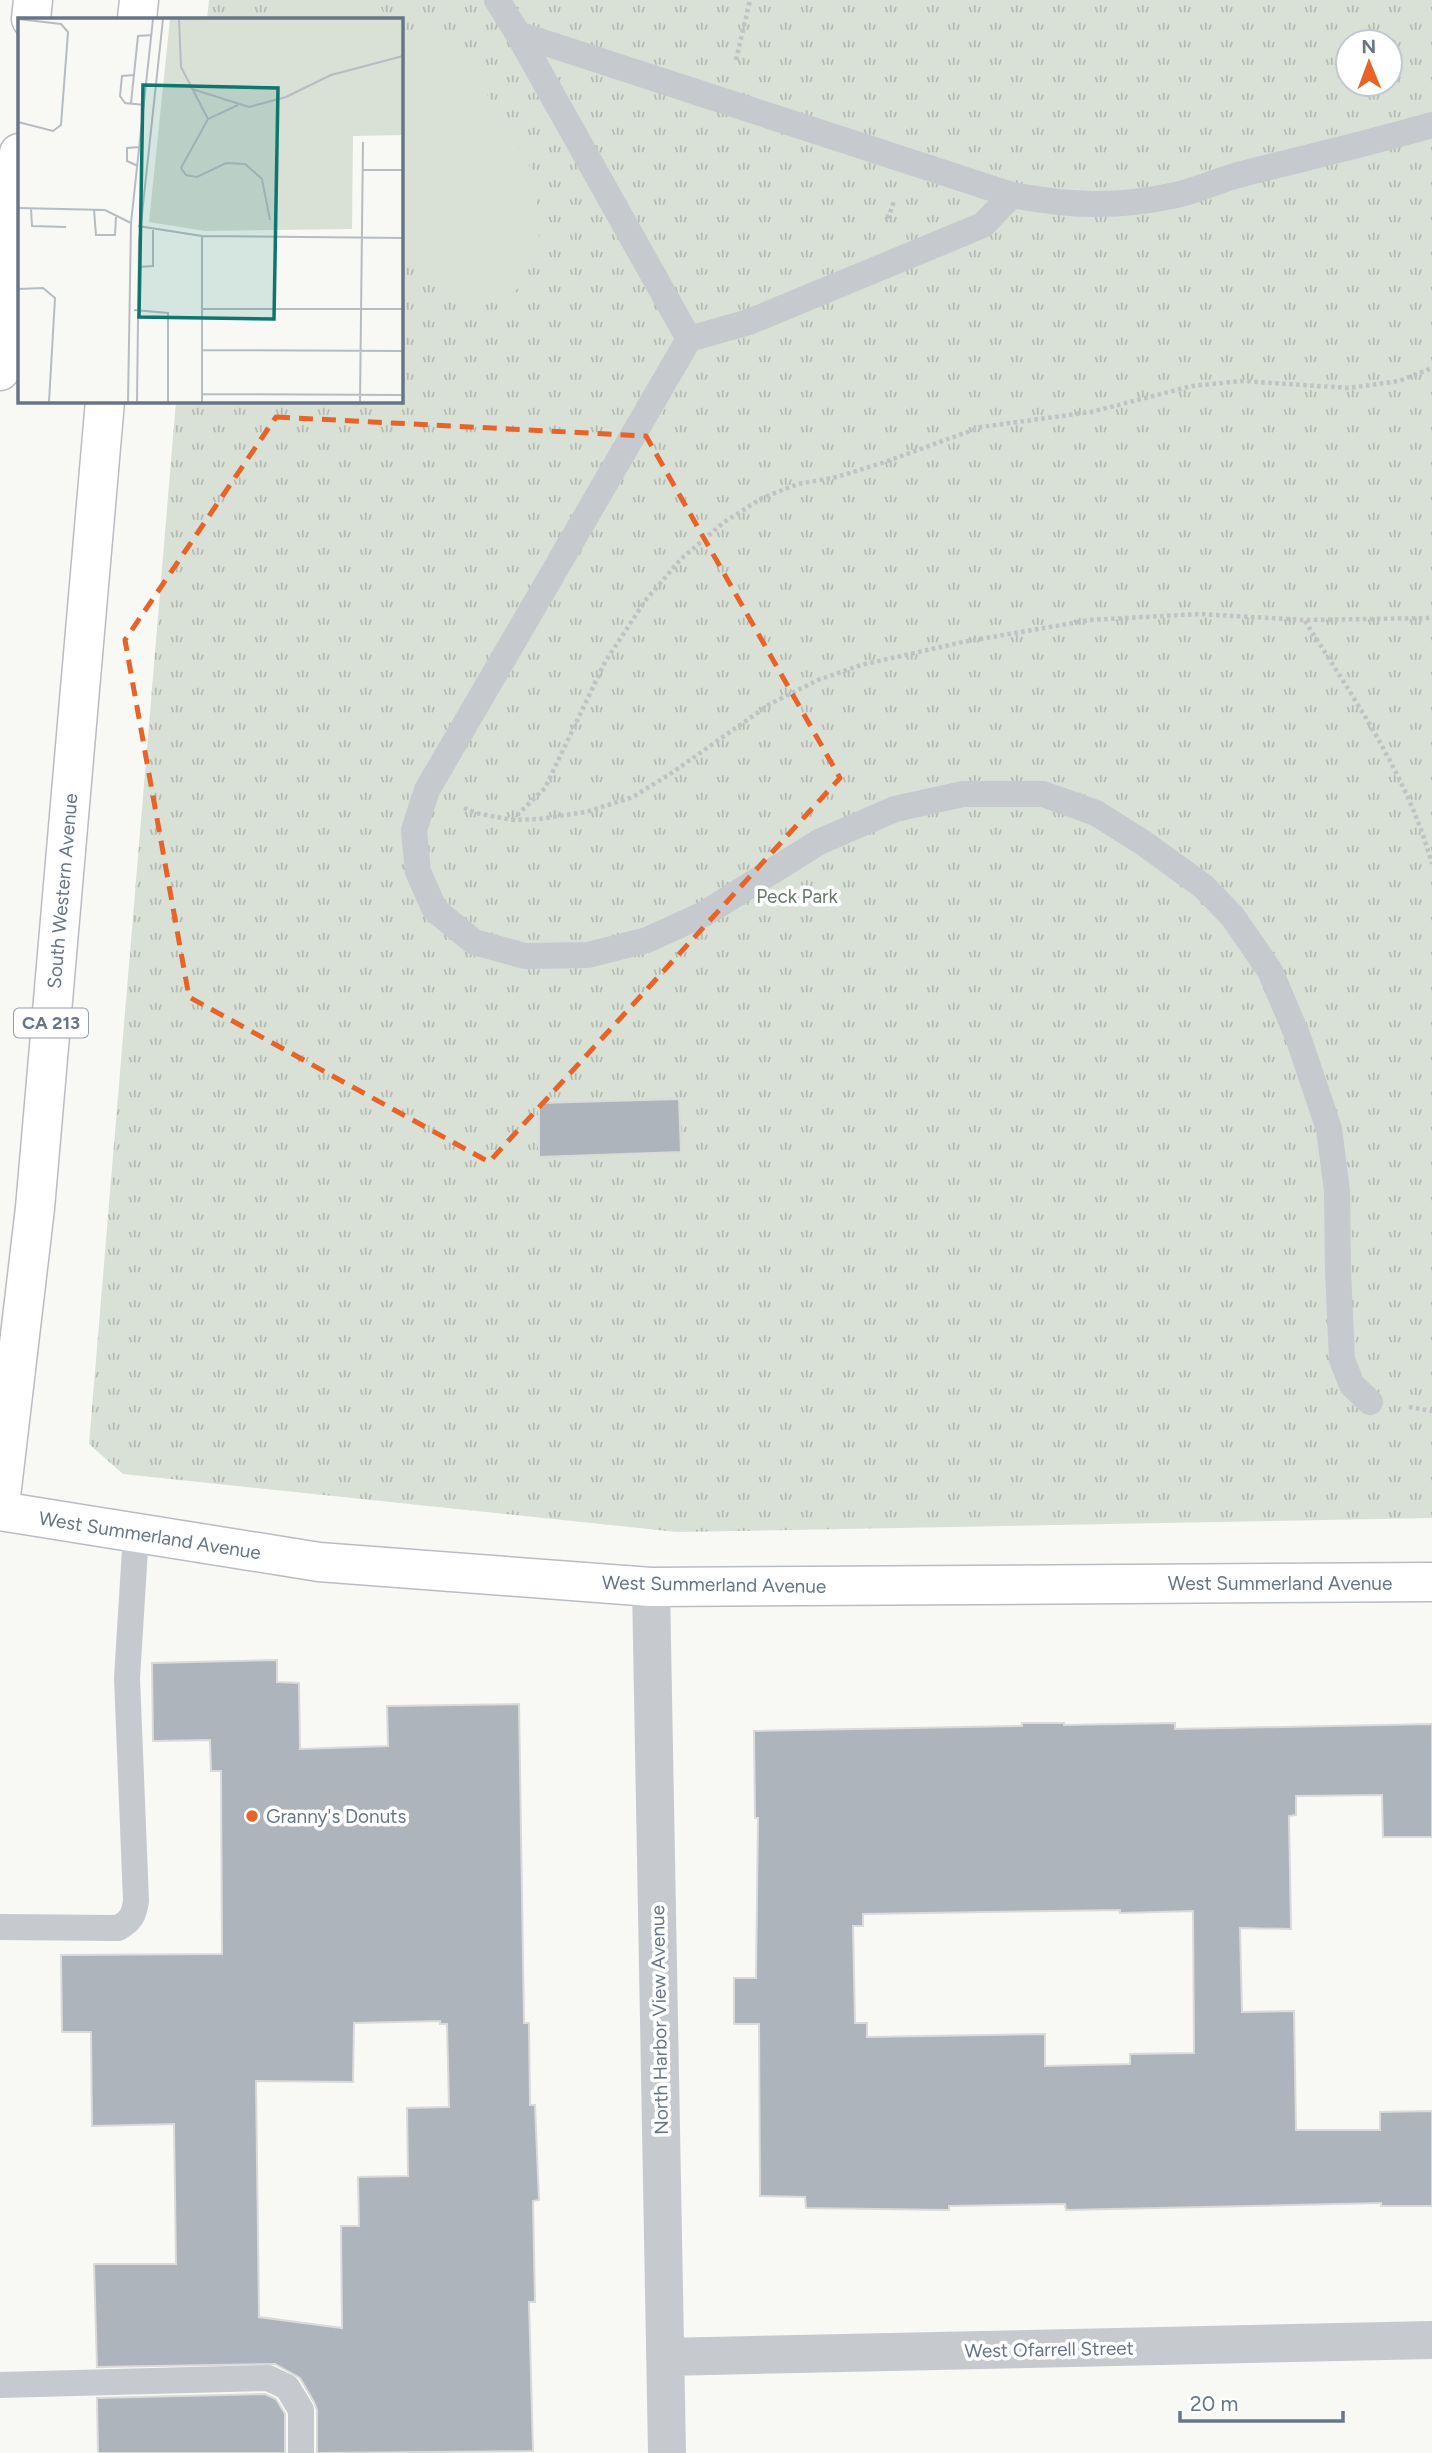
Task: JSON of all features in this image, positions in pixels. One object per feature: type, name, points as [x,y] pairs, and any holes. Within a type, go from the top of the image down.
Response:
[{"type":"main road","points":[[31,18],[33,0]]},
{"type":"main road","points":[[137,18],[139,0]]},
{"type":"main road","points":[[0,371],[11,207],[18,160]]},
{"type":"main road","name":"South Western Avenue","points":[[0,1505],[35,1208],[105,402]]},
{"type":"main road","name":"West Summerland Avenue","points":[[0,1511],[319,1562],[651,1587],[1432,1582]]},
{"type":"street","name":"North Harbor View Avenue","points":[[651,1587],[667,2453]]},
{"type":"street","name":"West Ofarrell Street","points":[[665,2357],[1432,2340]]},
{"type":"lane","points":[[497,0],[689,339]]},
{"type":"lane","points":[[518,34],[1012,195],[1057,203],[1124,205],[1178,195],[1242,174],[1353,148],[1432,125]]},
{"type":"lane","points":[[1012,195],[983,225],[748,322],[689,339],[426,790],[414,830],[418,872],[435,910],[474,942],[525,956],[588,955],[647,940],[704,914],[819,842],[895,809],[963,794],[1043,794],[1096,813],[1145,844],[1204,887],[1233,916],[1270,971],[1298,1037],[1329,1129],[1337,1191],[1342,1360],[1352,1385],[1370,1402]]},
{"type":"lane","points":[[0,1927],[118,1928],[130,1922],[134,1913],[136,1901],[127,1678],[136,1533]]},
{"type":"lane","points":[[0,2385],[268,2378],[287,2386],[301,2410],[302,2453]]},
{"type":"path","points":[[512,820],[545,788],[605,662],[645,601],[681,559],[723,523],[762,498],[798,484],[837,477],[883,463],[981,427],[1091,412],[1192,386],[1242,381],[1349,388],[1399,381],[1432,368]]},
{"type":"path","points":[[426,790],[476,813],[512,820],[586,812],[633,797],[769,704],[818,680],[861,665],[963,642],[1090,620],[1199,614],[1305,620],[1432,618]]},
{"type":"path","points":[[1305,620],[1358,705],[1407,795],[1432,864]]},
{"type":"highlighted area","points":[[276,417],[646,436],[840,778],[489,1162],[189,997],[125,640]]},
{"type":"green space","name":"Peck Park","points":[[209,0],[1432,0],[1432,1518],[677,1532],[123,1474],[89,1444],[176,402],[402,402],[402,18],[207,18]]},
{"type":"green space","points":[[259,0],[377,0],[386,18],[279,18],[278,14]]},
{"type":"green space","points":[[402,31],[450,32],[536,177],[539,239],[520,287],[503,300],[472,304],[402,262]]},
{"type":"building","points":[[679,1099],[681,1152],[539,1157],[539,1103]]},
{"type":"building","points":[[277,1660],[277,1682],[299,1683],[300,1749],[388,1746],[387,1706],[519,1704],[524,2023],[529,2023],[530,2105],[535,2105],[539,2200],[533,2201],[535,2302],[529,2302],[533,2451],[317,2453],[317,2410],[314,2402],[300,2378],[275,2364],[97,2367],[94,2264],[176,2264],[174,2124],[92,2126],[91,2032],[62,2032],[61,1955],[222,1954],[221,1771],[211,1771],[210,1740],[153,1741],[152,1663]],"holes":[[[440,2021],[440,2024],[447,2024],[449,2107],[407,2108],[408,2176],[358,2177],[359,2226],[341,2226],[342,2328],[259,2317],[256,2081],[353,2082],[354,2023]]]},
{"type":"building","points":[[1022,1723],[1175,1723],[1175,1729],[1432,1724],[1432,1837],[1383,1837],[1382,1795],[1296,1796],[1296,1815],[1289,1816],[1291,1929],[1240,1928],[1242,2012],[1294,2011],[1296,2130],[1380,2130],[1380,2112],[1432,2111],[1432,2206],[1381,2206],[1381,2203],[1066,2210],[1065,2204],[949,2206],[949,2210],[806,2208],[805,2197],[760,2196],[759,2024],[734,2024],[734,1978],[756,1978],[758,1818],[755,1818],[754,1731],[1022,1726]],"holes":[[[1120,1910],[1120,1913],[1193,1911],[1194,2053],[1130,2054],[1130,2064],[1045,2066],[1045,2034],[867,2037],[867,2023],[855,2023],[853,1926],[863,1926],[863,1914]]]},
{"type":"building","points":[[265,2394],[276,2399],[285,2414],[285,2453],[98,2453],[97,2398]]},
{"type":"place","name":"Granny's Donuts","points":[[252,1816]]}]
